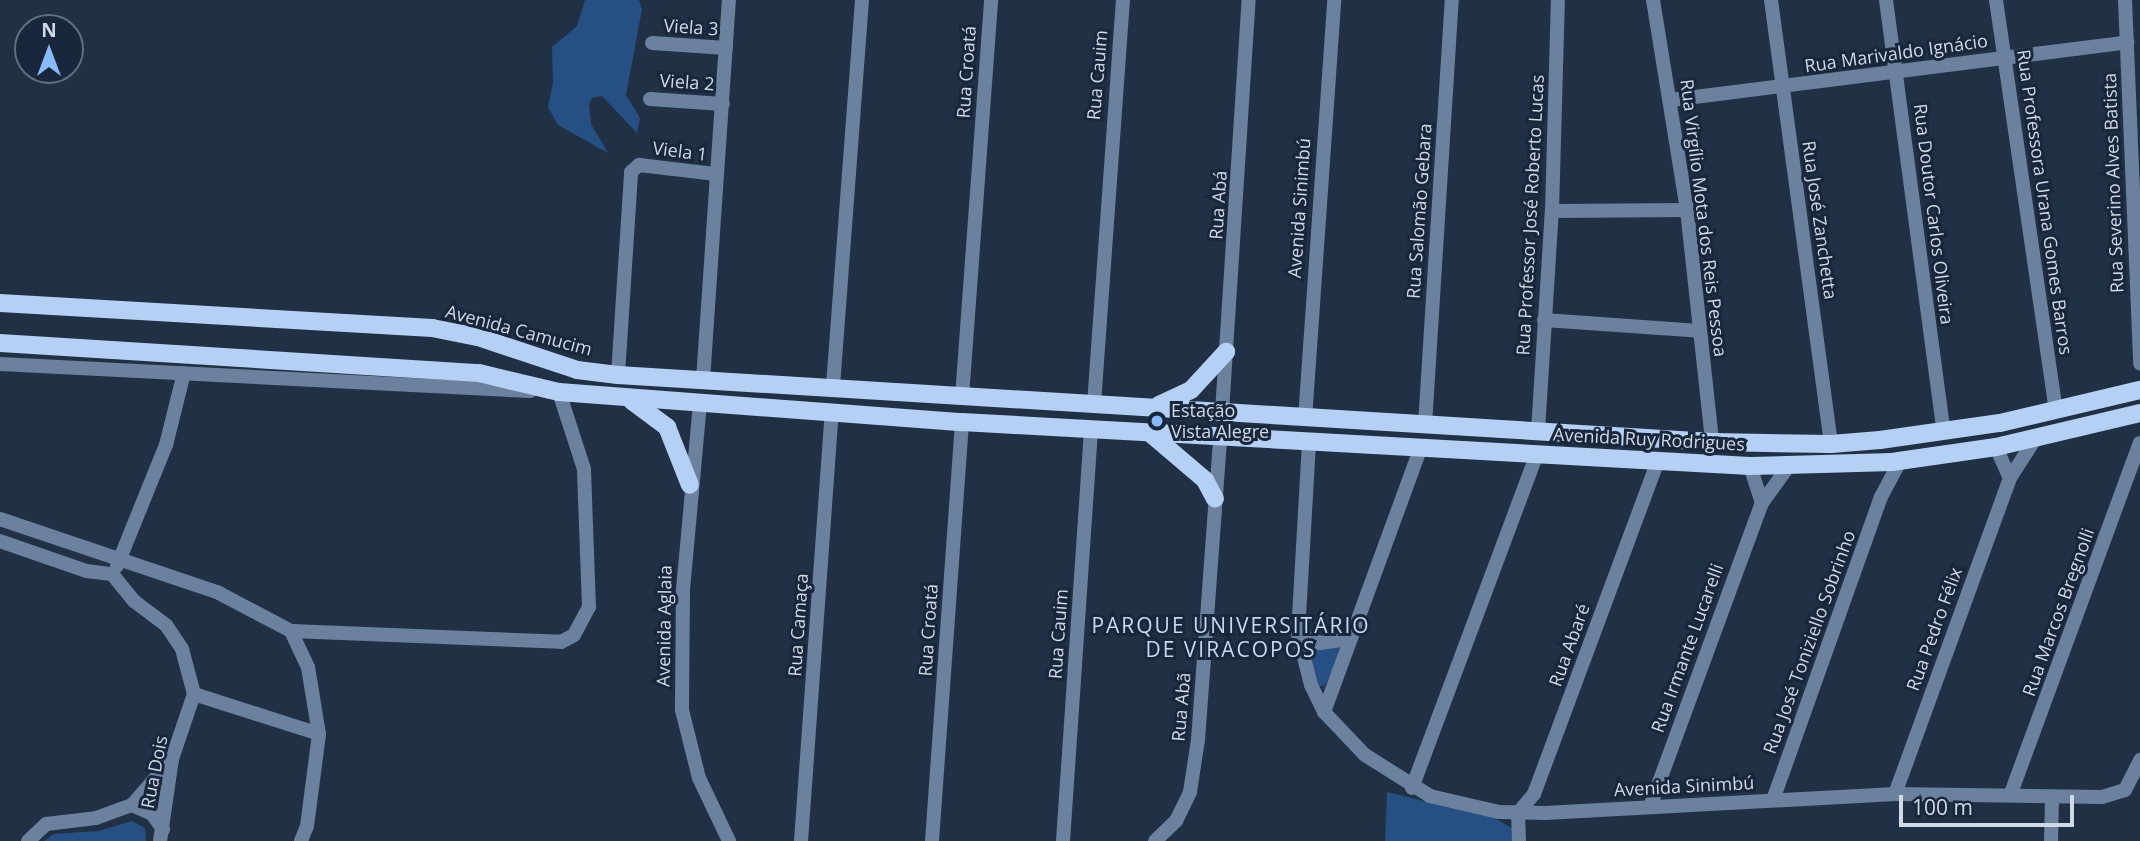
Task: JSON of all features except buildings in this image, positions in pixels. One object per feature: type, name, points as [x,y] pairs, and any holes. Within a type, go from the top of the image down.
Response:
[{"type":"main road","name":"Avenida Camucim","points":[[0,303],[432,328],[478,337],[577,370],[618,375],[833,386],[1152,408]]},
{"type":"main road","points":[[0,343],[479,373],[559,392],[1151,434],[1198,472],[1215,499]]},
{"type":"main road","points":[[1152,408],[1191,390],[1226,352]]},
{"type":"main road","points":[[700,403],[703,380]]},
{"type":"main road","name":"Avenida Ruy Rodrigues","points":[[1152,408],[1712,442],[1830,444],[1944,432],[2140,390]]},
{"type":"main road","points":[[611,396],[651,411],[667,427],[690,485]]},
{"type":"main road","points":[[961,422],[962,397]]},
{"type":"main road","points":[[1220,438],[1222,412]]},
{"type":"main road","name":"Avenida Ruy Rodrigues","points":[[1151,434],[1788,467],[1867,465],[1996,447],[2140,413]]},
{"type":"main road","points":[[1305,419],[1309,443]]},
{"type":"main road","points":[[1712,442],[1716,464]]},
{"type":"street","points":[[703,380],[729,0]]},
{"type":"street","points":[[833,386],[862,0]]},
{"type":"street","name":"Rua Croatá","points":[[962,397],[990,0]]},
{"type":"street","name":"Rua Cauim","points":[[1094,404],[1123,0]]},
{"type":"street","name":"Rua Abá","points":[[1222,412],[1249,0]]},
{"type":"street","name":"Avenida Sinimbú","points":[[1305,419],[1335,0]]},
{"type":"street","name":"Rua Salomão Gebara","points":[[1425,425],[1452,0]]},
{"type":"street","name":"Rua Professor José Roberto Lucas","points":[[1538,431],[1552,211],[1558,0]]},
{"type":"street","name":"Rua Virgílio Mota dos Reis Pessoa","points":[[1653,0],[1687,210],[1712,442]]},
{"type":"street","name":"Rua José Zanchetta","points":[[1771,0],[1830,444]]},
{"type":"street","name":"Rua Doutor Carlos Oliveira","points":[[1886,0],[1944,432]]},
{"type":"street","name":"Rua Professora Urana Gomes Barros","points":[[1996,0],[2056,410]]},
{"type":"street","name":"Rua Severino Alves Batista","points":[[2125,0],[2140,363]]},
{"type":"street","name":"Rua Marivaldo Ignácio","points":[[1671,100],[1782,84],[1801,87],[2127,42]]},
{"type":"street","name":"Viela 3","points":[[652,43],[726,48]]},
{"type":"street","name":"Viela 2","points":[[650,99],[723,104]]},
{"type":"street","name":"Viela 1","points":[[618,375],[631,172],[639,165],[716,174]]},
{"type":"street","points":[[1552,211],[1687,210]]},
{"type":"street","points":[[1544,320],[1700,331]]},
{"type":"street","points":[[0,363],[559,392],[584,469],[589,607],[582,627],[561,642],[291,631],[216,592],[122,558],[0,519]]},
{"type":"street","points":[[112,574],[122,558],[166,446],[184,373]]},
{"type":"street","name":"Avenida Aglaia","points":[[700,403],[690,485],[681,628],[682,710],[699,778],[729,841]]},
{"type":"street","name":"Rua Camaça","points":[[801,841],[832,411]]},
{"type":"street","name":"Rua Croatá","points":[[932,841],[961,422]]},
{"type":"street","name":"Rua Cauim","points":[[1063,841],[1091,430]]},
{"type":"street","name":"Rua Abã","points":[[1155,841],[1176,821],[1190,792],[1198,740],[1220,438]]},
{"type":"street","name":"Rua Pedro Félix","points":[[1895,794],[2010,478],[2035,439]]},
{"type":"street","name":"Avenida Sinimbú","points":[[1309,443],[1298,634],[1311,685],[1324,712],[1365,755],[1412,788],[1474,807],[1518,813],[1895,794],[2011,793],[2052,799],[2116,795],[2125,790],[2140,760]]},
{"type":"street","name":"Rua Marcos Bregnolli","points":[[2011,793],[2140,443]]},
{"type":"street","points":[[1324,712],[1421,447]]},
{"type":"street","points":[[1996,447],[2010,478]]},
{"type":"street","points":[[1412,788],[1537,454]]},
{"type":"street","name":"Rua Abaré","points":[[1518,813],[1534,794],[1658,461]]},
{"type":"street","name":"Rua José Toniziello Sobrinho","points":[[1773,800],[1881,497],[1900,461]]},
{"type":"street","points":[[1867,465],[1876,473],[1881,497]]},
{"type":"street","points":[[1749,466],[1762,503]]},
{"type":"street","name":"Rua Irmante Lucarelli","points":[[1650,807],[1762,503],[1788,467]]},
{"type":"street","points":[[0,541],[86,571],[112,574],[134,601],[166,625],[182,649],[194,694],[319,734]]},
{"type":"street","points":[[291,631],[308,667],[319,734],[307,826],[301,841]]},
{"type":"street","points":[[1298,634],[1320,643],[1350,639]]},
{"type":"street","name":"Rua Dois","points":[[161,835],[172,760],[194,694]]},
{"type":"street","points":[[28,841],[46,824],[96,818],[132,805],[172,760]]},
{"type":"street","points":[[2051,841],[2052,799]]},
{"type":"street","points":[[132,805],[152,814],[161,835]]},
{"type":"street","points":[[1518,813],[1518,841]]},
{"type":"shaded area","points":[[585,0],[639,0],[642,9],[626,95],[640,118],[637,133],[602,96],[592,98],[589,104],[591,124],[608,153],[558,125],[548,107],[553,83],[552,47],[577,26]]},
{"type":"shaded area","points":[[1340,646],[1333,672],[1324,686],[1317,686],[1307,661],[1309,648]]},
{"type":"shaded area","points":[[1387,792],[1494,818],[1512,828],[1512,841],[1385,841]]},
{"type":"shaded area","points":[[132,821],[145,828],[146,841],[44,841],[54,834],[98,831]]},
{"type":"place","name":"Estação Vista Alegre","points":[[1157,421]]},
{"type":"district","name":"PARQUE UNIVERSITÁRIO DE VIRACOPOS","points":[[1231,637]]}]
